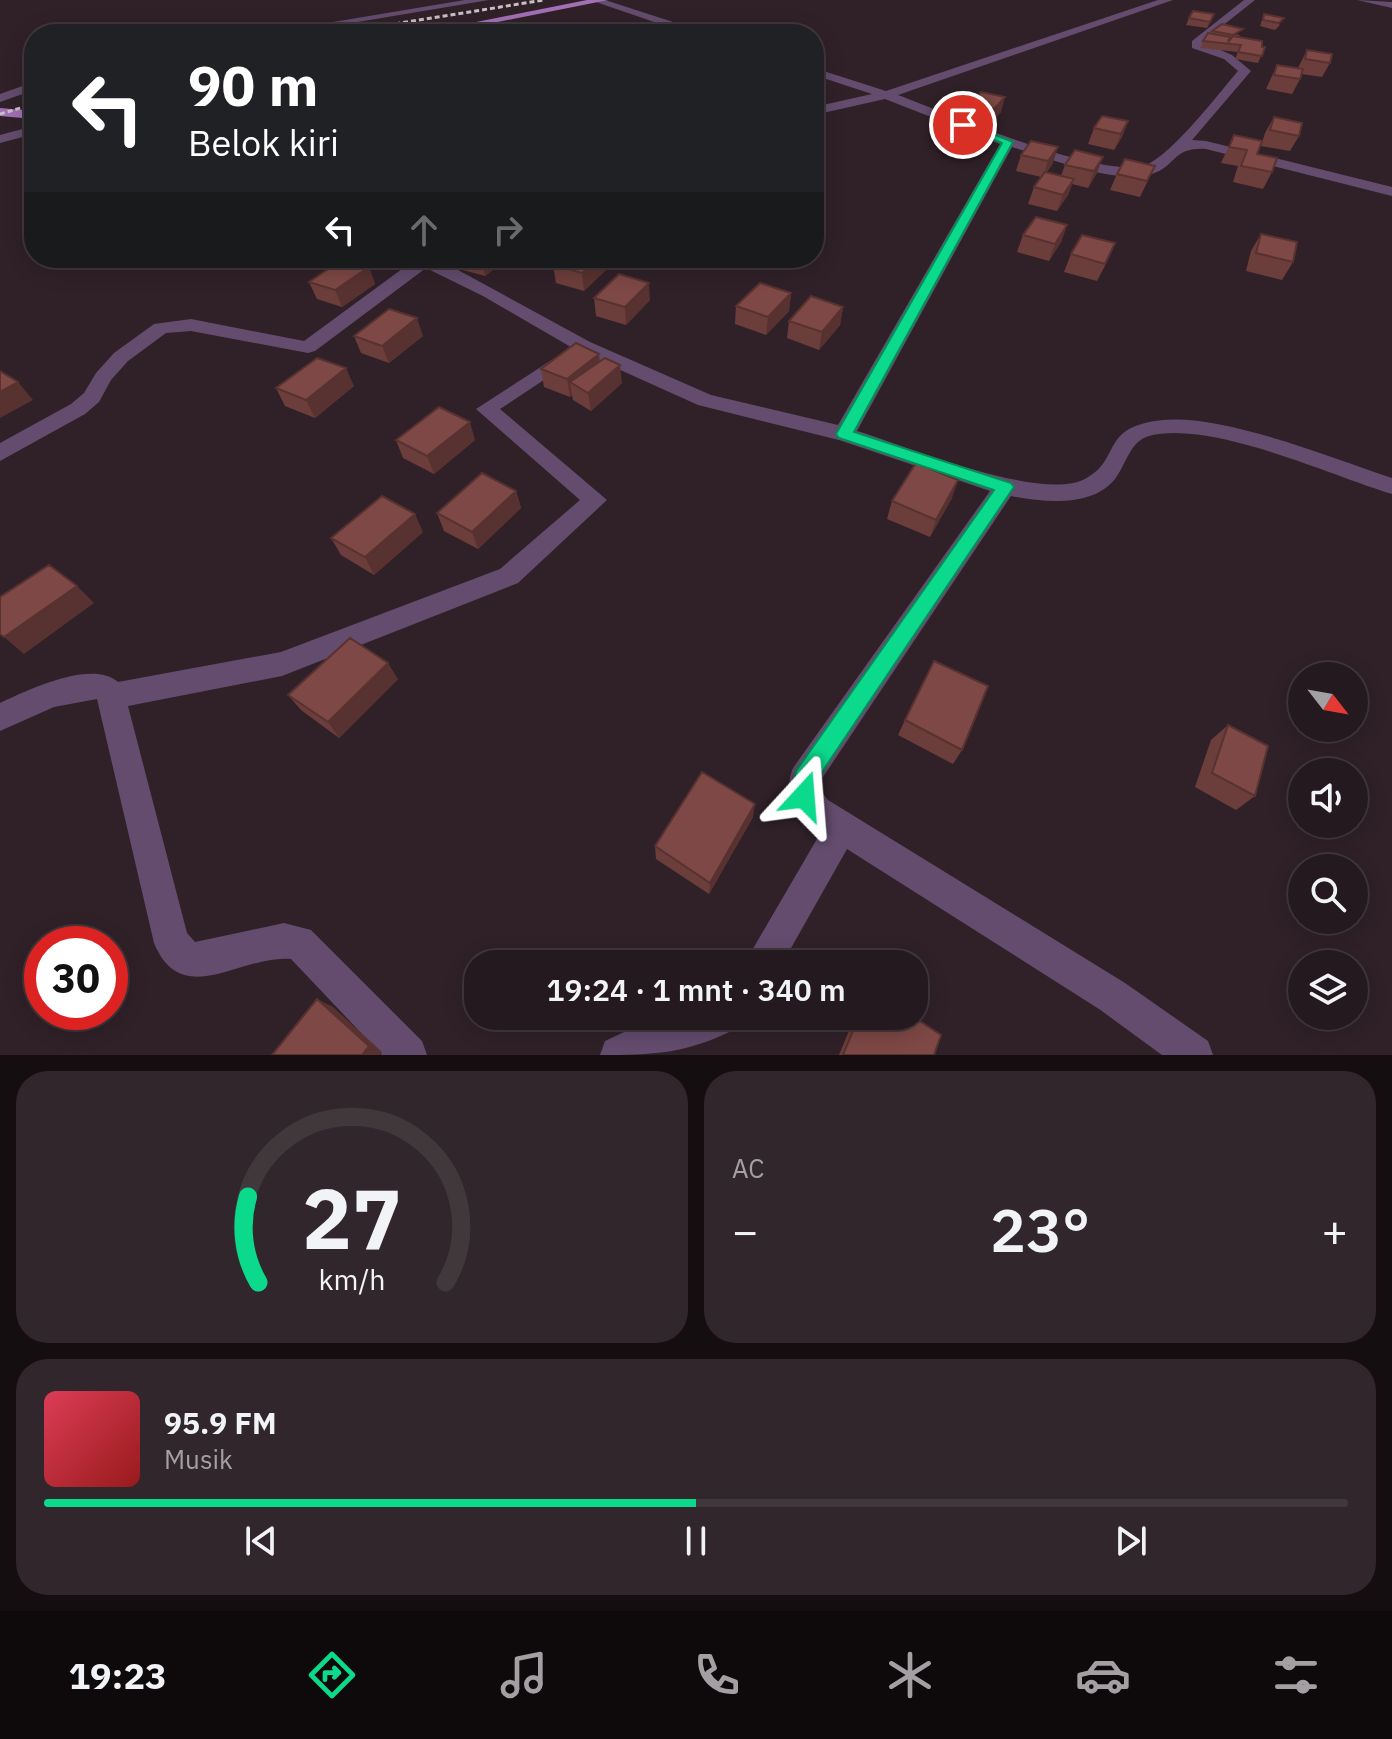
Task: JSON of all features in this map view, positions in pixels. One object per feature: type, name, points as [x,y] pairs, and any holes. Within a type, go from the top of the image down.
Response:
[{"type":"main road","points":[[474,24],[600,0]]},
{"type":"main road","points":[[0,112],[24,114]]},
{"type":"street","points":[[330,24],[484,0]]},
{"type":"street","points":[[600,0],[671,24]]},
{"type":"street","points":[[824,109],[886,95],[1168,0]]},
{"type":"street","points":[[824,74],[1008,142],[1113,171],[1128,172],[1156,167],[1178,148],[1245,71],[1228,57],[1196,46],[1197,41],[1223,24],[1250,0]]},
{"type":"street","points":[[1366,0],[1392,5]]},
{"type":"street","points":[[0,98],[24,90]]},
{"type":"street","points":[[0,139],[24,133]]},
{"type":"street","points":[[844,434],[1008,142]]},
{"type":"street","points":[[1178,148],[1187,144],[1229,150],[1392,192]]},
{"type":"street","points":[[308,347],[416,268]]},
{"type":"street","points":[[442,268],[583,346],[705,400],[844,434],[1005,487],[1032,492],[1089,486],[1104,477],[1128,439],[1140,431],[1176,426],[1229,435],[1392,486]]},
{"type":"street","points":[[0,453],[78,409],[92,397],[103,377],[121,357],[161,328],[191,325],[308,347],[334,355]]},
{"type":"street","points":[[111,696],[282,664],[509,576],[595,500],[486,409],[583,346]]},
{"type":"street","points":[[1005,487],[804,779],[804,796],[817,811],[1112,996],[1194,1055]]},
{"type":"street","points":[[0,718],[39,701],[87,686],[107,688],[172,943],[185,957],[199,961],[263,941],[283,938],[299,942],[405,1054]]},
{"type":"street","points":[[770,950],[842,827]]},
{"type":"street","points":[[619,1055],[665,1032],[682,1030]]},
{"type":"building","points":[[1193,11],[1214,14],[1210,22],[1189,18]]},
{"type":"building","points":[[1264,14],[1284,18],[1279,23],[1263,20]]},
{"type":"building","points":[[1222,24],[1243,29],[1233,35],[1212,31]]},
{"type":"building","points":[[1208,33],[1230,37],[1228,42],[1233,36],[1262,41],[1262,47],[1265,47],[1262,56],[1238,52],[1241,45],[1203,41]]},
{"type":"building","points":[[1307,50],[1332,54],[1330,63],[1305,59]]},
{"type":"building","points":[[1277,65],[1303,69],[1300,79],[1274,75]]},
{"type":"building","points":[[981,92],[1005,97],[994,109],[970,104]]},
{"type":"building","points":[[1102,116],[1128,121],[1121,134],[1094,128]]},
{"type":"building","points":[[1274,117],[1302,123],[1299,136],[1270,130]]},
{"type":"building","points":[[1234,135],[1262,141],[1257,154],[1277,158],[1272,172],[1241,166],[1247,150],[1229,147]]},
{"type":"building","points":[[1031,141],[1058,147],[1048,161],[1021,155]]},
{"type":"building","points":[[1075,150],[1103,157],[1094,171],[1065,165]]},
{"type":"building","points":[[1125,159],[1155,166],[1147,181],[1117,174]]},
{"type":"building","points":[[1045,172],[1074,179],[1063,195],[1034,187]]},
{"type":"building","points":[[1036,217],[1067,225],[1055,244],[1023,235]]},
{"type":"building","points":[[1261,234],[1297,242],[1293,262],[1256,253]]},
{"type":"building","points":[[1082,235],[1115,243],[1105,264],[1071,254]]},
{"type":"building","points":[[330,268],[368,268],[335,290],[309,282]]},
{"type":"building","points":[[564,268],[588,268],[582,273]]},
{"type":"building","points":[[619,274],[649,283],[625,307],[594,298]]},
{"type":"building","points":[[760,283],[791,293],[768,317],[736,306]]},
{"type":"building","points":[[811,296],[843,307],[822,332],[789,321]]},
{"type":"building","points":[[389,309],[417,318],[382,346],[354,336]]},
{"type":"building","points":[[576,343],[599,354],[567,379],[541,369]]},
{"type":"building","points":[[317,358],[346,368],[306,400],[276,388]]},
{"type":"building","points":[[605,358],[620,365],[588,393],[570,382]]},
{"type":"building","points":[[0,371],[18,382],[0,392]]},
{"type":"building","points":[[439,407],[470,422],[427,456],[396,440]]},
{"type":"building","points":[[916,463],[958,480],[936,520],[892,501]]},
{"type":"building","points":[[482,473],[516,491],[472,532],[437,513]]},
{"type":"building","points":[[382,496],[415,514],[365,557],[331,538]]},
{"type":"building","points":[[49,565],[77,586],[4,637],[0,634],[0,597]]},
{"type":"building","points":[[350,638],[388,663],[328,722],[288,695]]},
{"type":"building","points":[[934,661],[988,686],[962,750],[905,720]]},
{"type":"building","points":[[1228,725],[1268,746],[1255,796],[1212,773]]},
{"type":"building","points":[[702,772],[755,804],[710,883],[655,846]]},
{"type":"building","points":[[317,999],[369,1046],[362,1055],[272,1055]]},
{"type":"building","points":[[928,1026],[941,1035],[934,1055],[843,1055],[853,1030],[928,1030]]},
{"type":"railway","points":[[394,24],[544,0]]},
{"type":"railway","points":[[0,114],[24,107]]},
{"type":"route","points":[[804,796],[804,779],[1005,487],[844,434],[1008,142],[963,125]]}]
